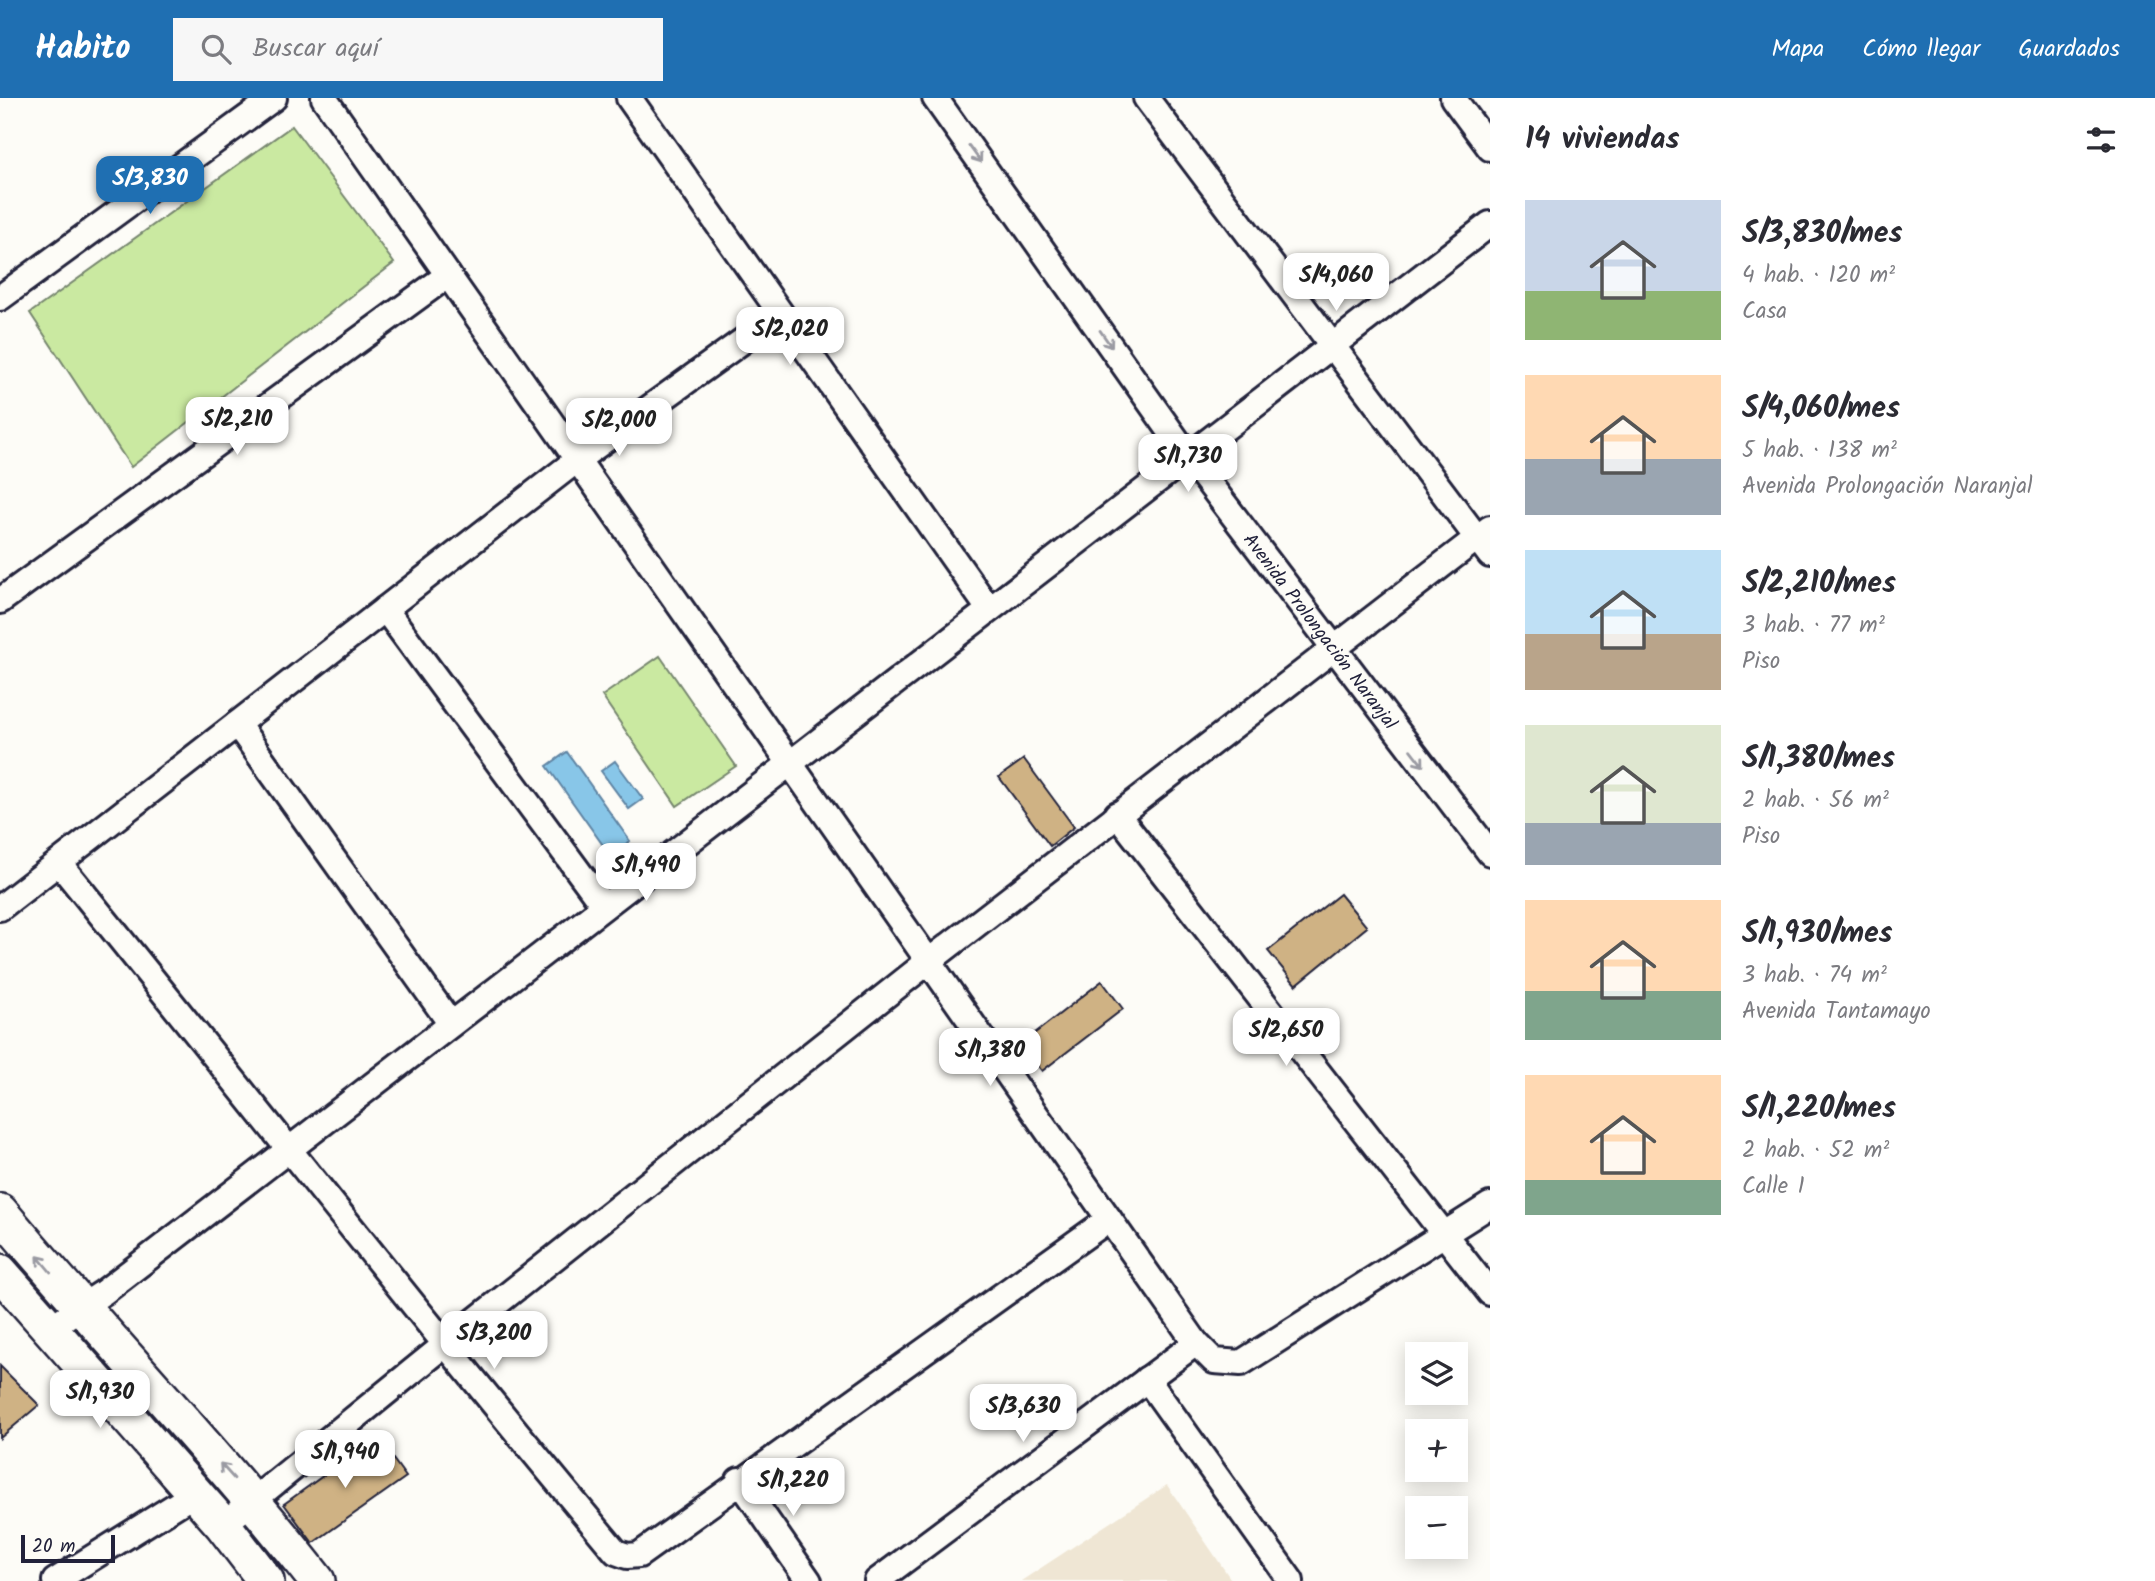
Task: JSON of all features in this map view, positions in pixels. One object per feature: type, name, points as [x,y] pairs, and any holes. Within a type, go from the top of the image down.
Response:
[{"type":"street","points":[[0,298],[274,98]]},
{"type":"street","points":[[324,98],[1196,1342],[1214,1362],[1241,1363],[1444,1237],[1490,1205]]},
{"type":"street","points":[[629,98],[989,609]]},
{"type":"street","name":"Avenida Prolongación Naranjal","points":[[935,98],[1188,456],[1490,853]]},
{"type":"street","points":[[223,1525],[443,1346],[1117,814],[1332,647],[1428,577],[1486,541],[1333,347],[1146,98]]},
{"type":"street","points":[[1453,98],[1490,148]]},
{"type":"street","points":[[48,1329],[80,1308],[291,1148],[1490,224]]},
{"type":"street","points":[[0,601],[447,275]]},
{"type":"street","points":[[0,908],[578,460],[780,314]]},
{"type":"street","points":[[385,609],[604,906]]},
{"type":"street","points":[[237,724],[452,1024]]},
{"type":"street","points":[[1117,814],[1490,1293]]},
{"type":"street","points":[[59,863],[291,1148],[443,1346],[616,1552],[627,1556],[639,1555],[740,1480],[1110,1219]]},
{"type":"street","points":[[0,1212],[80,1308],[254,1501],[317,1581]]},
{"type":"street","points":[[0,1272],[223,1525],[266,1581]]},
{"type":"street","points":[[877,1581],[1196,1342]]},
{"type":"street","points":[[1147,1379],[1291,1581]]},
{"type":"street","points":[[740,1480],[809,1581]]},
{"type":"street","points":[[55,1581],[194,1494]]},
{"type":"shaded area","points":[[1167,1485],[1232,1581],[1021,1581]]},
{"type":"green space","points":[[292,126],[394,263],[131,467],[30,313]]},
{"type":"green space","points":[[660,656],[736,766],[677,806],[602,696]]},
{"type":"water","points":[[567,752],[630,841],[610,855],[547,766]]},
{"type":"water","points":[[615,761],[643,799],[629,809],[601,771]]},
{"type":"building","points":[[1024,759],[1074,827],[1050,846],[999,777]]},
{"type":"building","points":[[1340,894],[1367,927],[1296,985],[1268,951]]},
{"type":"building","points":[[1102,981],[1123,1009],[1042,1071],[1021,1044]]},
{"type":"building","points":[[0,1366],[39,1405],[0,1438]]},
{"type":"building","points":[[377,1437],[406,1477],[313,1543],[284,1504]]}]
